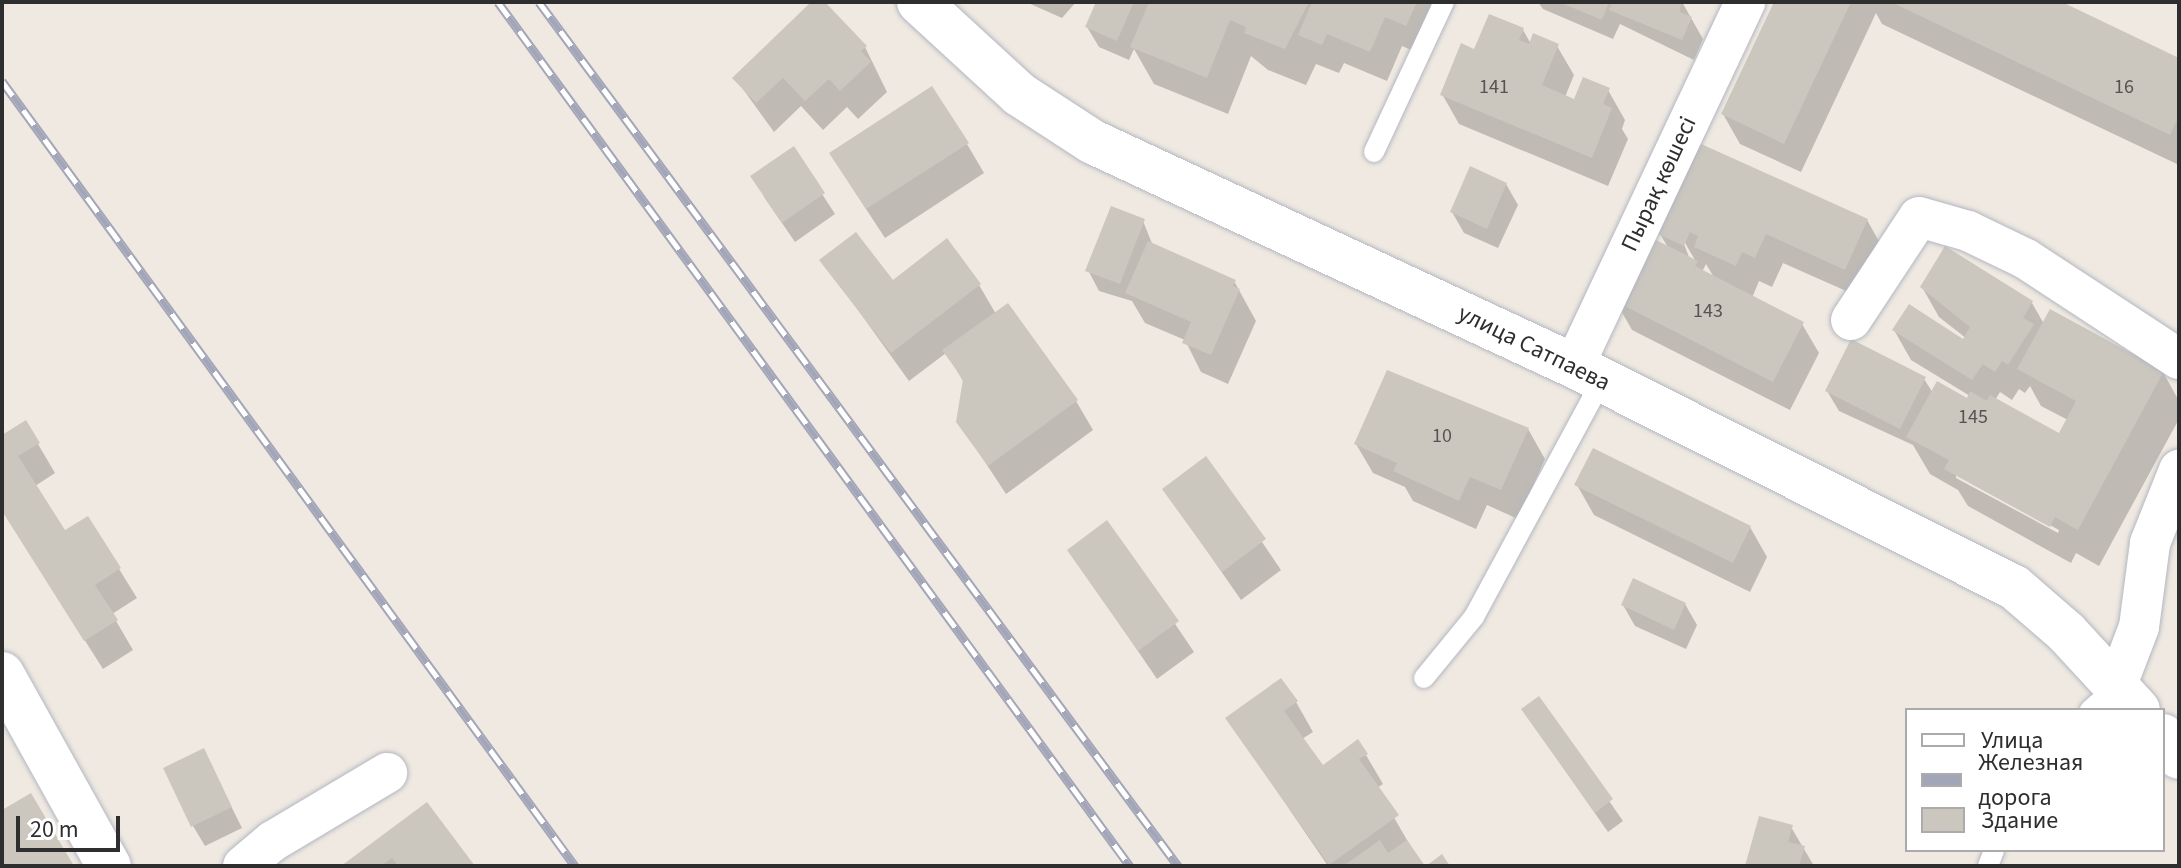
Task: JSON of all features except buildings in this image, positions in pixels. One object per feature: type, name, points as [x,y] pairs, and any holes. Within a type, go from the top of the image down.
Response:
[{"type":"street","name":"улица Сатпаева","points":[[919,2],[1019,94],[1093,142],[1588,373],[2014,587],[2114,702]]},
{"type":"street","name":"Пырақ көшесі","points":[[1588,373],[1745,2]]},
{"type":"street","points":[[1851,320],[1919,217],[1968,231],[2026,259],[2179,359]]},
{"type":"street","points":[[2114,702],[2139,627],[2150,543],[2179,470]]},
{"type":"street","points":[[2,674],[109,866]]},
{"type":"street","points":[[243,866],[273,841],[387,773]]},
{"type":"lane","points":[[1374,152],[1444,2]]},
{"type":"lane","points":[[1424,678],[1474,617],[1588,373]]},
{"type":"railway","points":[[498,2],[1130,866]]},
{"type":"railway","points":[[539,2],[1178,866]]},
{"type":"railway","points":[[2,81],[575,866]]}]
